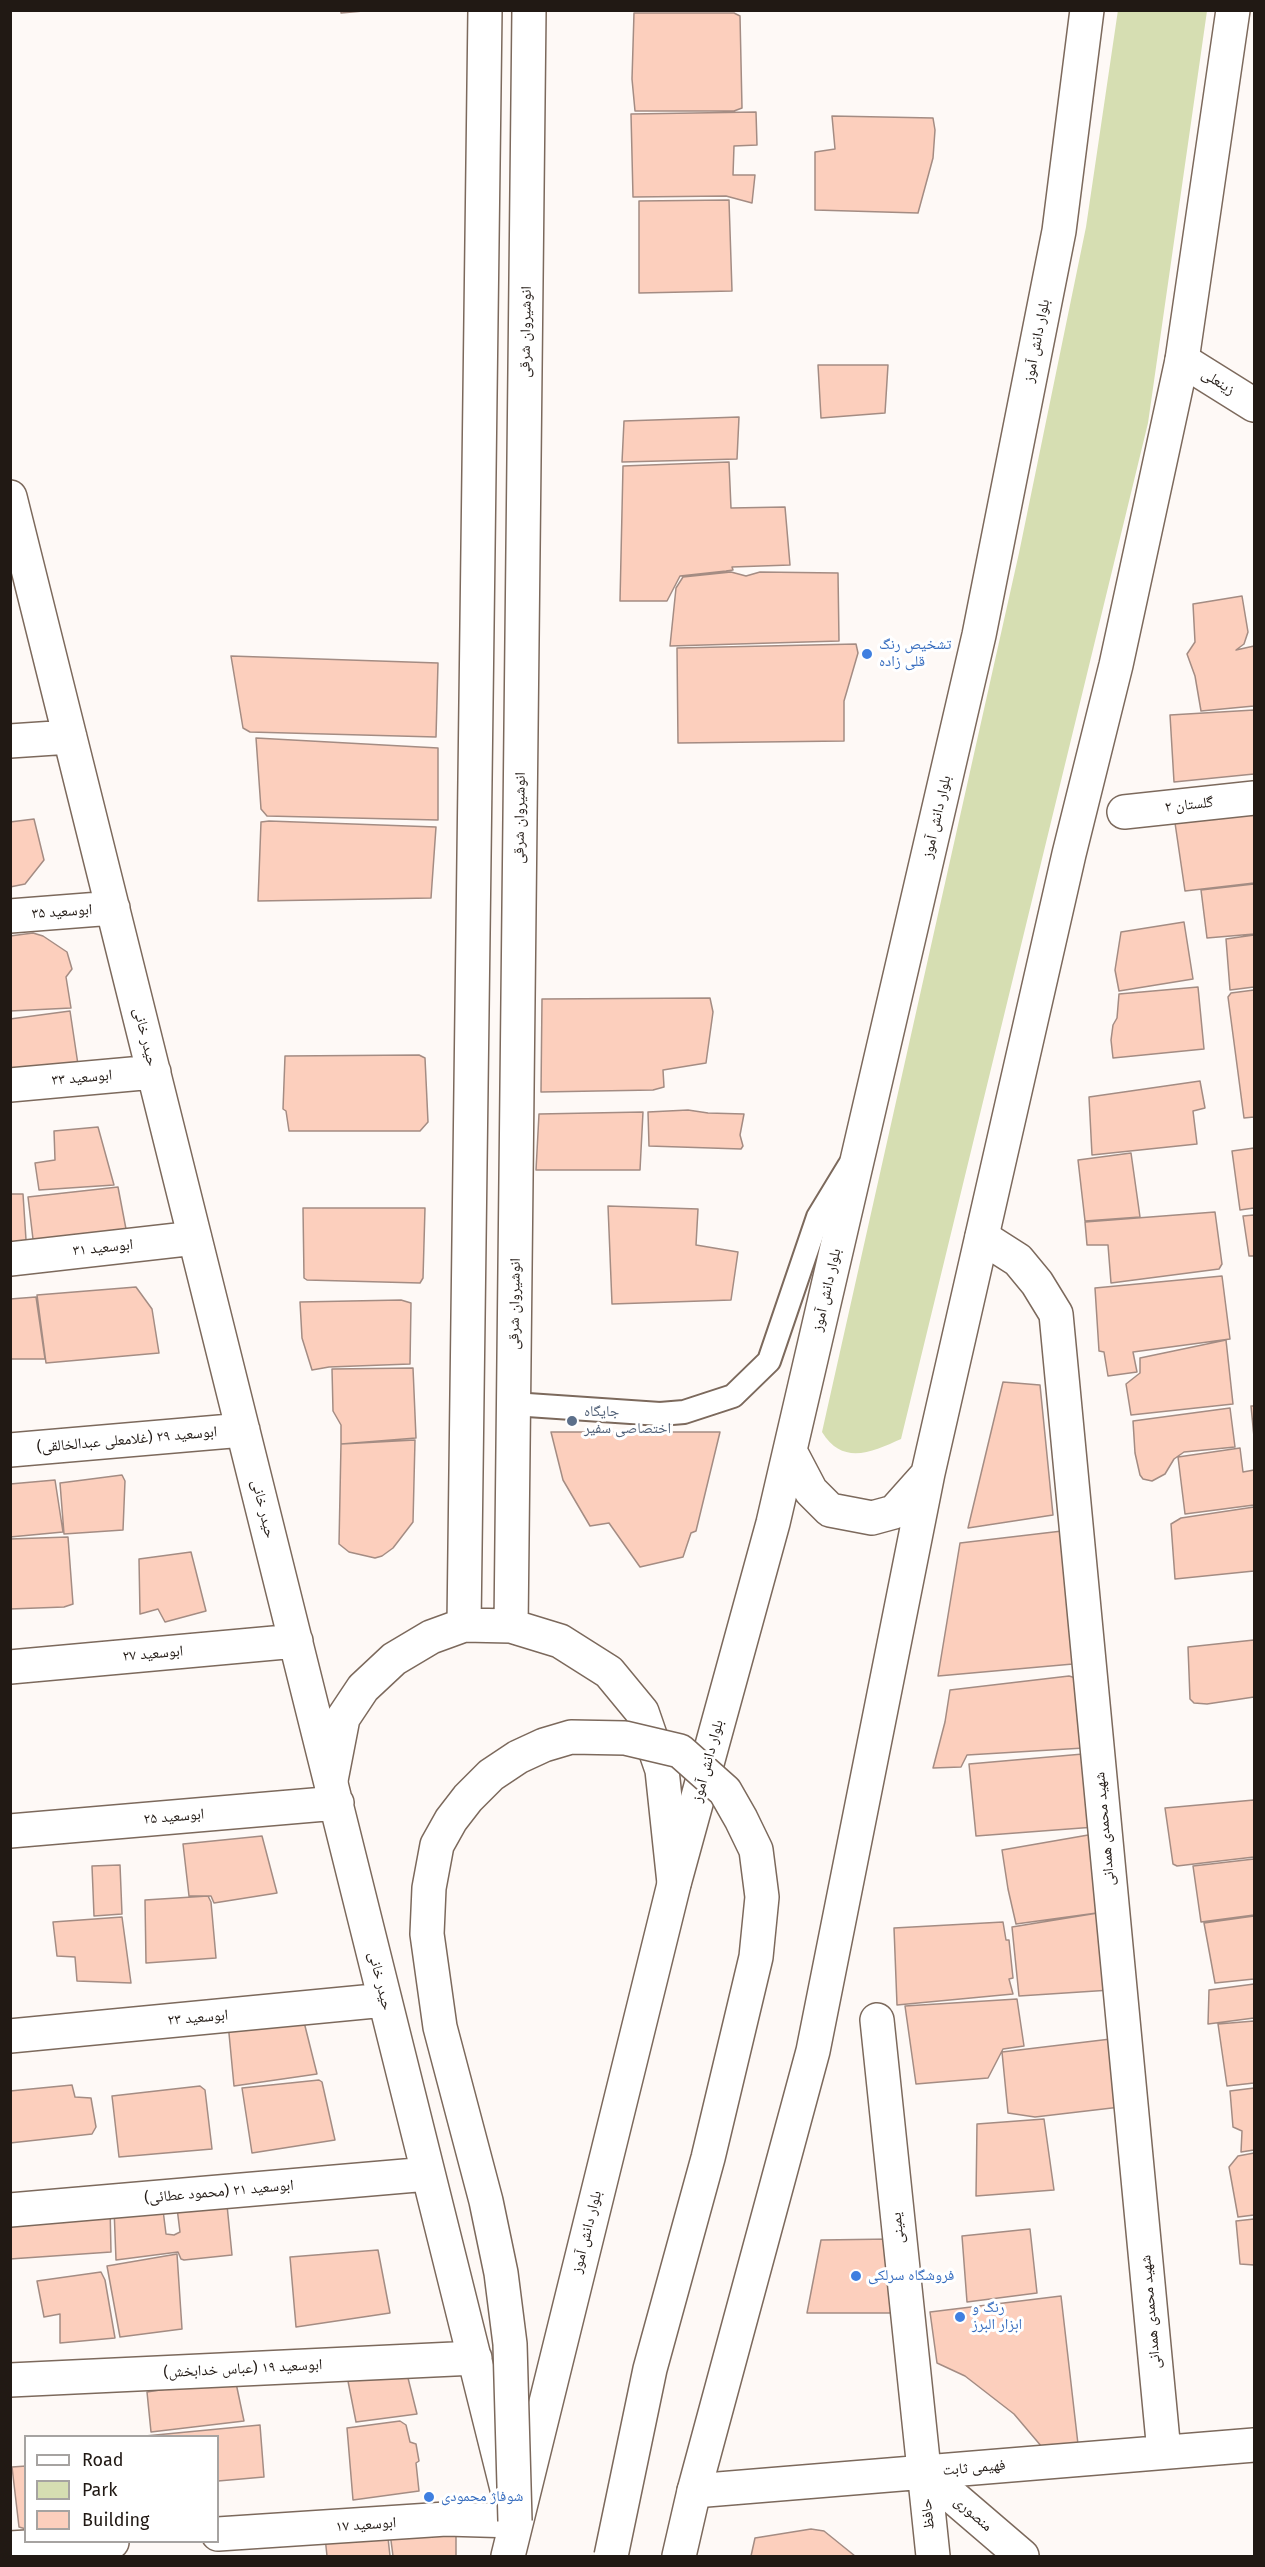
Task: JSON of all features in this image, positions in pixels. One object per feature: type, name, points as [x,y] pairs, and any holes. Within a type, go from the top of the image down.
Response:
[{"type":"street","points":[[464,1624],[485,10]]},
{"type":"street","name":"انوشیروان شرقی","points":[[511,1626],[530,10]]},
{"type":"street","name":"بلوار دانش آموز","points":[[508,2556],[674,1884],[773,1523],[980,635],[1059,231],[1087,10]]},
{"type":"street","points":[[679,2556],[694,2491],[813,2050],[928,1473],[1069,854],[1116,665],[1182,360],[1233,10]]},
{"type":"street","name":"زینعلی","points":[[1182,360],[1254,405]]},
{"type":"street","points":[[479,485],[524,483]]},
{"type":"street","name":"حیدر خانی","points":[[10,497],[17,547],[70,737],[515,2521]]},
{"type":"street","points":[[10,741],[70,737]]},
{"type":"street","name":"گلستان ۲","points":[[1124,812],[1254,798]]},
{"type":"street","name":"ابوسعید ۳۵","points":[[10,916],[113,908]]},
{"type":"street","name":"ابوسعید ۳۳","points":[[10,1085],[154,1072]]},
{"type":"street","name":"شهید محمدی همدانی","points":[[982,1237],[1018,1260],[1037,1283],[1056,1314],[1164,2452]]},
{"type":"street","name":"ابوسعید ۳۱","points":[[10,1259],[195,1238]]},
{"type":"street","name":"ابوسعید ۲۹ (غلامعلی عبدالخالقی)","points":[[10,1450],[243,1430]]},
{"type":"street","points":[[790,1451],[811,1491],[830,1510],[872,1518],[894,1512],[928,1473]]},
{"type":"street","points":[[334,1792],[343,1718],[363,1688],[394,1659],[431,1637],[464,1624],[511,1626],[560,1641],[609,1672],[642,1712],[662,1770],[674,1884]]},
{"type":"street","name":"ابوسعید ۲۷","points":[[10,1667],[296,1641]]},
{"type":"street","points":[[515,2521],[510,2344],[501,2273],[486,2201],[440,2027],[427,1934],[429,1888],[437,1845],[451,1820],[468,1798],[491,1775],[518,1757],[544,1745],[571,1737],[626,1738],[680,1751],[725,1791],[756,1850],[762,1897],[756,1957],[708,2158],[650,2369],[611,2556]]},
{"type":"street","name":"ابوسعید ۲۵","points":[[10,1831],[334,1792]]},
{"type":"street","name":"ابوسعید ۲۳","points":[[10,2036],[385,2000]]},
{"type":"street","name":"یمینی","points":[[877,2020],[924,2472]]},
{"type":"street","name":"ابوسعید ۲۱ (محمود عطائی)","points":[[10,2210],[428,2174]]},
{"type":"street","name":"ابوسعید ۱۹ (عباس خدابخش)","points":[[10,2380],[475,2358]]},
{"type":"street","name":"فهیمی ثابت","points":[[694,2491],[1254,2445]]},
{"type":"street","name":"حافظ","points":[[924,2472],[933,2556]]},
{"type":"street","name":"منصوری","points":[[924,2472],[1022,2556]]},
{"type":"street","name":"ابوسعید ۱۷","points":[[219,2535],[446,2519],[515,2521]]},
{"type":"street","points":[[10,2548],[83,2543]]},
{"type":"lane","points":[[513,1404],[660,1414],[684,1412],[733,1396],[769,1361],[818,1217],[861,1147]]},
{"type":"green space","points":[[1118,10],[1207,11],[1148,423],[901,1439],[869,1451],[849,1453],[830,1443],[822,1432],[1019,553],[1086,227]]},
{"type":"building","points":[[341,10],[375,10],[341,13]]},
{"type":"building","points":[[634,13],[734,13],[740,16],[742,108],[734,111],[635,111],[632,79]]},
{"type":"building","points":[[756,112],[757,145],[734,146],[733,175],[755,175],[752,203],[726,196],[633,197],[631,114]]},
{"type":"building","points":[[832,116],[933,118],[935,130],[933,158],[918,213],[815,210],[815,152],[835,149]]},
{"type":"building","points":[[729,200],[732,291],[639,293],[639,201]]},
{"type":"building","points":[[818,365],[888,365],[885,413],[821,418]]},
{"type":"building","points":[[739,417],[737,459],[622,462],[624,421]]},
{"type":"building","points":[[729,462],[731,508],[785,507],[790,565],[732,567],[733,570],[680,576],[667,601],[620,601],[623,466]]},
{"type":"building","points":[[731,572],[746,576],[760,572],[838,573],[839,641],[670,646],[676,588],[683,577]]},
{"type":"building","points":[[1242,596],[1248,632],[1244,644],[1236,650],[1254,646],[1254,706],[1201,711],[1195,676],[1187,654],[1195,642],[1193,604]]},
{"type":"building","points":[[856,644],[858,653],[844,701],[844,741],[678,743],[677,648]]},
{"type":"building","points":[[231,656],[438,663],[436,737],[250,732],[243,728]]},
{"type":"building","points":[[1254,710],[1254,774],[1174,782],[1170,715]]},
{"type":"building","points":[[256,738],[438,748],[438,820],[267,816],[261,809]]},
{"type":"building","points":[[1254,812],[1254,883],[1185,891],[1175,823]]},
{"type":"building","points":[[34,819],[44,860],[25,884],[10,887],[10,822]]},
{"type":"building","points":[[261,822],[436,827],[431,898],[258,901]]},
{"type":"building","points":[[1254,884],[1254,934],[1207,938],[1201,890]]},
{"type":"building","points":[[1184,922],[1193,979],[1119,991],[1115,970],[1121,932]]},
{"type":"building","points":[[33,933],[43,936],[67,952],[72,969],[66,977],[71,1008],[10,1011],[10,936]]},
{"type":"building","points":[[1254,935],[1254,987],[1230,990],[1226,939]]},
{"type":"building","points":[[1198,987],[1204,1049],[1113,1058],[1111,1040],[1113,1025],[1117,1018],[1119,994]]},
{"type":"building","points":[[1254,990],[1254,1117],[1244,1118],[1228,997],[1231,993]]},
{"type":"building","points":[[710,998],[713,1012],[706,1063],[663,1070],[664,1087],[653,1090],[541,1092],[542,999]]},
{"type":"building","points":[[70,1011],[80,1078],[10,1085],[10,1019]]},
{"type":"building","points":[[419,1055],[425,1058],[428,1122],[420,1131],[289,1131],[286,1111],[283,1109],[285,1056]]},
{"type":"building","points":[[1200,1081],[1205,1108],[1193,1111],[1197,1144],[1092,1155],[1089,1097]]},
{"type":"building","points":[[688,1110],[744,1114],[740,1135],[743,1146],[741,1149],[649,1146],[648,1112]]},
{"type":"building","points":[[643,1112],[640,1170],[536,1170],[539,1114]]},
{"type":"building","points":[[98,1127],[114,1185],[39,1190],[35,1163],[55,1160],[54,1131]]},
{"type":"building","points":[[1254,1148],[1254,1208],[1240,1210],[1232,1151]]},
{"type":"building","points":[[1131,1153],[1140,1217],[1085,1221],[1078,1160]]},
{"type":"building","points":[[118,1187],[126,1229],[113,1248],[35,1256],[28,1197]]},
{"type":"building","points":[[10,1194],[23,1194],[27,1255],[10,1258]]},
{"type":"building","points":[[608,1206],[698,1209],[696,1245],[738,1252],[731,1300],[612,1304]]},
{"type":"building","points":[[303,1208],[425,1208],[423,1278],[420,1283],[307,1280],[304,1278]]},
{"type":"building","points":[[1215,1212],[1222,1264],[1219,1269],[1111,1283],[1108,1245],[1087,1245],[1085,1222]]},
{"type":"building","points":[[1254,1215],[1254,1256],[1249,1256],[1243,1216]]},
{"type":"building","points":[[1222,1276],[1230,1339],[1133,1352],[1137,1372],[1108,1376],[1104,1352],[1099,1351],[1095,1288]]},
{"type":"building","points":[[136,1287],[152,1309],[159,1353],[46,1363],[37,1295]]},
{"type":"building","points":[[36,1297],[45,1359],[10,1359],[10,1299]]},
{"type":"building","points":[[401,1300],[411,1303],[410,1364],[329,1367],[312,1370],[302,1338],[300,1302]]},
{"type":"building","points":[[1226,1340],[1233,1404],[1131,1415],[1126,1384],[1140,1373],[1140,1358]]},
{"type":"building","points":[[413,1368],[416,1438],[341,1444],[341,1425],[333,1411],[332,1369]]},
{"type":"building","points":[[1003,1382],[1040,1385],[1053,1515],[968,1528]]},
{"type":"building","points":[[1251,1406],[1254,1406],[1254,1437]]},
{"type":"building","points":[[1230,1408],[1235,1447],[1184,1452],[1174,1459],[1165,1474],[1152,1481],[1143,1479],[1135,1453],[1133,1421]]},
{"type":"building","points":[[551,1432],[720,1432],[696,1531],[691,1533],[683,1557],[640,1567],[609,1523],[590,1526],[563,1480]]},
{"type":"building","points":[[415,1440],[413,1522],[393,1548],[382,1556],[375,1558],[349,1552],[339,1544],[341,1444]]},
{"type":"building","points":[[1240,1448],[1243,1472],[1254,1470],[1254,1505],[1185,1514],[1178,1457]]},
{"type":"building","points":[[122,1475],[125,1481],[123,1530],[64,1534],[60,1483]]},
{"type":"building","points":[[55,1480],[63,1532],[10,1537],[10,1484]]},
{"type":"building","points":[[1254,1507],[1254,1571],[1175,1579],[1171,1524],[1181,1518]]},
{"type":"building","points":[[1062,1531],[1073,1664],[938,1676],[960,1543]]},
{"type":"building","points":[[68,1537],[73,1604],[64,1607],[10,1609],[10,1539]]},
{"type":"building","points":[[191,1552],[206,1611],[165,1622],[158,1609],[140,1614],[139,1559]]},
{"type":"building","points":[[1254,1640],[1254,1697],[1207,1704],[1194,1703],[1190,1699],[1188,1647]]},
{"type":"building","points":[[1069,1676],[1076,1678],[1084,1748],[967,1755],[961,1767],[933,1768],[945,1722],[950,1690]]},
{"type":"building","points":[[1083,1754],[1095,1827],[976,1836],[969,1764]]},
{"type":"building","points":[[1254,1800],[1254,1857],[1177,1866],[1173,1864],[1165,1808]]},
{"type":"building","points":[[1094,1834],[1104,1912],[1016,1924],[1002,1850]]},
{"type":"building","points":[[262,1836],[277,1893],[214,1903],[211,1896],[189,1896],[183,1844]]},
{"type":"building","points":[[1254,1859],[1254,1915],[1201,1922],[1193,1866]]},
{"type":"building","points":[[120,1865],[122,1914],[94,1916],[92,1866]]},
{"type":"building","points":[[208,1896],[211,1902],[216,1958],[146,1963],[145,1900]]},
{"type":"building","points":[[1104,1912],[1111,1990],[1019,1996],[1012,1927]]},
{"type":"building","points":[[1254,1916],[1254,1979],[1215,1983],[1204,1923]]},
{"type":"building","points":[[122,1917],[131,1983],[77,1981],[75,1957],[57,1956],[53,1922]]},
{"type":"building","points":[[1003,1922],[1006,1940],[1009,1940],[1013,1978],[1009,1979],[1013,1994],[897,2005],[894,1928]]},
{"type":"building","points":[[1254,1984],[1254,2018],[1208,2024],[1209,1990]]},
{"type":"building","points":[[1017,1999],[1024,2046],[1003,2049],[988,2078],[916,2084],[905,2006]]},
{"type":"building","points":[[302,2014],[317,2074],[234,2086],[228,2023]]},
{"type":"building","points":[[1254,2021],[1254,2083],[1227,2086],[1218,2024]]},
{"type":"building","points":[[1119,2038],[1129,2106],[1035,2117],[1008,2113],[1002,2052]]},
{"type":"building","points":[[319,2080],[322,2082],[335,2140],[252,2153],[242,2088]]},
{"type":"building","points":[[72,2085],[75,2097],[91,2098],[96,2127],[92,2134],[10,2143],[10,2091]]},
{"type":"building","points":[[200,2086],[205,2090],[212,2149],[119,2157],[112,2096]]},
{"type":"building","points":[[1254,2088],[1254,2150],[1241,2152],[1242,2131],[1233,2127],[1230,2091]]},
{"type":"building","points":[[1044,2119],[1054,2190],[976,2196],[977,2124]]},
{"type":"building","points":[[1254,2153],[1254,2215],[1238,2217],[1229,2167],[1238,2156]]},
{"type":"building","points":[[226,2195],[232,2255],[184,2260],[178,2252],[116,2260],[114,2208],[162,2202],[166,2234],[174,2235],[180,2232],[176,2200]]},
{"type":"building","points":[[110,2206],[111,2252],[10,2259],[10,2215]]},
{"type":"building","points":[[1254,2219],[1254,2265],[1240,2264],[1236,2221]]},
{"type":"building","points":[[1030,2229],[1037,2293],[967,2302],[962,2236]]},
{"type":"building","name":"فروشگاه سرلکی","points":[[892,2239],[903,2313],[807,2313],[821,2240]]},
{"type":"building","points":[[378,2250],[390,2313],[296,2327],[290,2257]]},
{"type":"building","points":[[177,2254],[182,2329],[120,2337],[107,2266]]},
{"type":"building","points":[[101,2272],[105,2280],[115,2338],[60,2343],[60,2314],[44,2317],[37,2281]]},
{"type":"building","points":[[1061,2296],[1079,2453],[1053,2460],[1014,2414],[965,2376],[937,2363],[930,2312]]},
{"type":"building","points":[[405,2366],[417,2414],[356,2422],[346,2371]]},
{"type":"building","points":[[236,2383],[244,2421],[151,2432],[147,2392],[185,2386]]},
{"type":"building","points":[[400,2421],[406,2425],[410,2442],[416,2444],[419,2461],[416,2463],[419,2491],[353,2500],[347,2428]]},
{"type":"building","points":[[260,2425],[264,2477],[219,2481],[219,2435],[155,2435]]},
{"type":"building","points":[[24,2466],[24,2528],[19,2527],[12,2467]]},
{"type":"building","points":[[456,2519],[456,2556],[393,2556],[389,2525]]},
{"type":"building","points":[[387,2529],[390,2556],[327,2556],[325,2537]]},
{"type":"building","points":[[811,2529],[824,2531],[855,2556],[751,2556],[755,2538]]},
{"type":"place","name":"تشخیص رنگ قلی زاده","points":[[867,654]]},
{"type":"place","name":"جایگاه اختصاصی سفیر","points":[[572,1421]]},
{"type":"place","name":"فروشگاه سرلکی","points":[[856,2276]]},
{"type":"place","name":"رنگ و ابزار البرز","points":[[960,2317]]},
{"type":"place","name":"شوفاژ محمودی","points":[[429,2497]]}]
